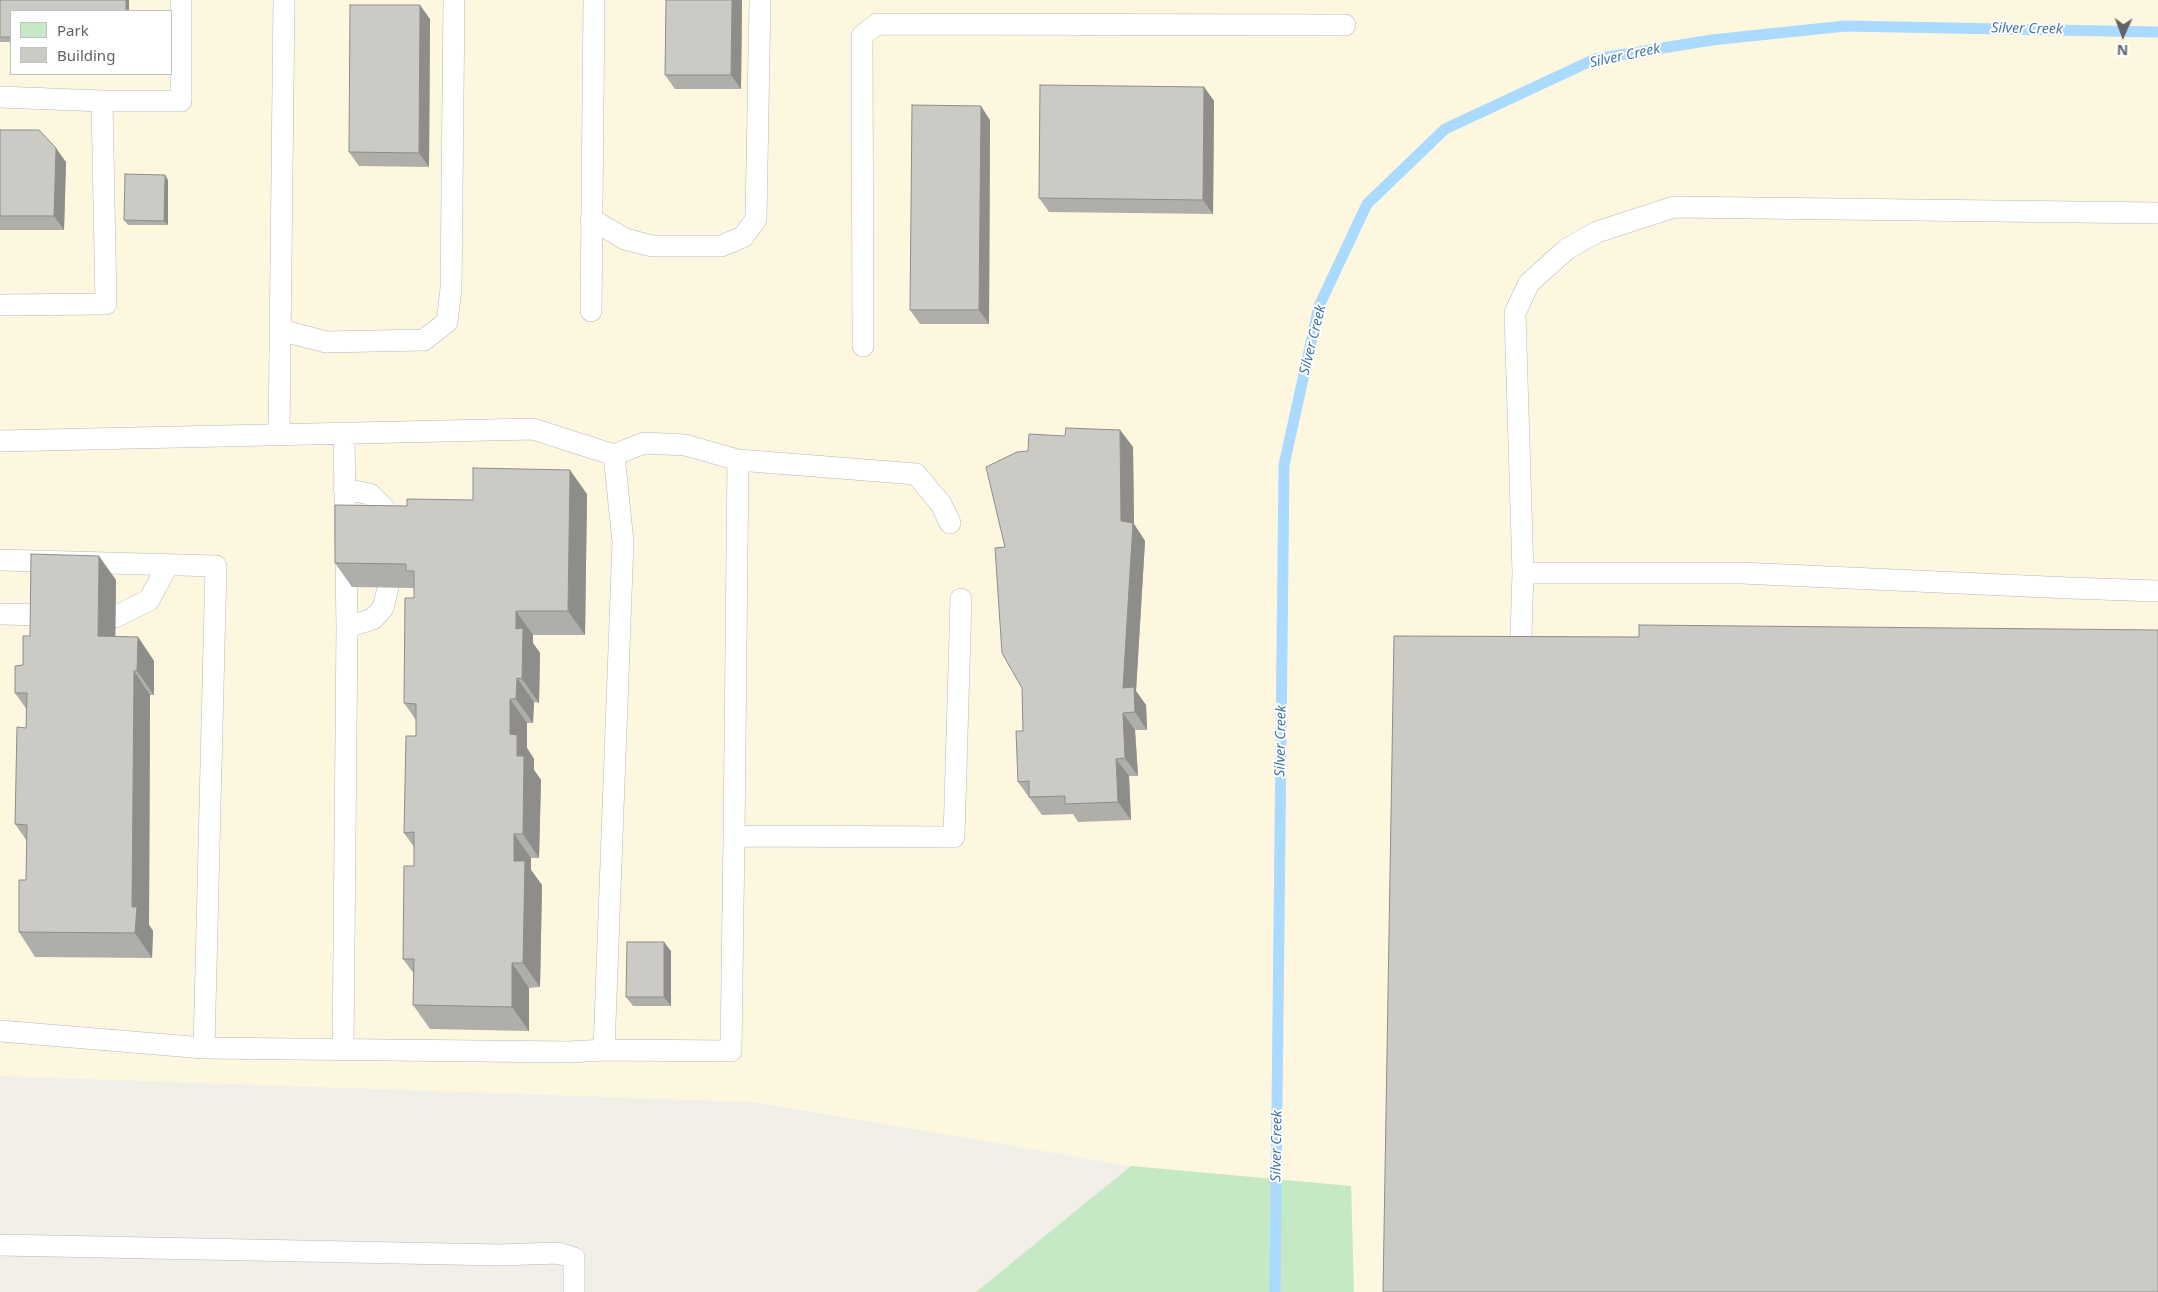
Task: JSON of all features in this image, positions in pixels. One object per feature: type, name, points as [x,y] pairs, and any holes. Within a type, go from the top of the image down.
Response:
[{"type":"lane","points":[[0,97],[102,101],[181,101],[181,0]]},
{"type":"lane","points":[[279,435],[284,0]]},
{"type":"lane","points":[[280,330],[326,342],[424,340],[447,322],[451,288],[454,0]]},
{"type":"lane","points":[[591,311],[594,0]]},
{"type":"lane","points":[[591,219],[625,239],[652,246],[721,246],[743,237],[756,219],[760,0]]},
{"type":"lane","points":[[863,346],[862,36],[877,24],[1345,25]]},
{"type":"lane","points":[[0,305],[106,304],[102,101]]},
{"type":"lane","points":[[1520,681],[1523,573],[1515,312],[1529,283],[1567,249],[1597,232],[1674,207],[2158,213]]},
{"type":"lane","points":[[0,441],[533,429],[614,455],[644,443],[685,445],[738,460],[916,474],[941,504],[950,523]]},
{"type":"lane","points":[[343,1050],[347,626],[344,434]]},
{"type":"lane","points":[[604,1050],[623,542],[614,455]]},
{"type":"lane","points":[[0,1031],[204,1048],[569,1052],[604,1050],[732,1051],[738,460]]},
{"type":"lane","points":[[344,489],[370,494],[384,508],[390,529]]},
{"type":"lane","points":[[0,560],[216,566],[204,1048]]},
{"type":"lane","points":[[115,617],[149,600],[168,564]]},
{"type":"lane","points":[[1523,573],[1741,573],[2158,591]]},
{"type":"lane","points":[[347,626],[373,619],[383,608],[388,588]]},
{"type":"lane","points":[[734,836],[954,837],[960,598]]},
{"type":"lane","points":[[0,614],[47,615]]},
{"type":"lane","points":[[0,1245],[500,1255],[558,1253],[574,1258],[574,1292]]},
{"type":"shaded area","points":[[0,0],[2158,0],[2158,1292],[1354,1292],[1351,1186],[1131,1166],[753,1102],[0,1076]]},
{"type":"green space","points":[[1131,1166],[1351,1186],[1354,1292],[976,1292]]},
{"type":"building","points":[[0,0],[126,0],[126,10],[10,10],[10,37],[0,37]]},
{"type":"building","points":[[666,0],[732,0],[731,75],[665,75]]},
{"type":"building","points":[[350,5],[420,5],[419,153],[349,152]]},
{"type":"building","points":[[1040,85],[1204,87],[1203,200],[1039,198]]},
{"type":"building","points":[[912,105],[981,106],[979,310],[910,310]]},
{"type":"building","points":[[0,130],[39,130],[56,148],[54,216],[0,216]]},
{"type":"building","points":[[125,174],[165,175],[164,221],[124,220]]},
{"type":"building","points":[[1066,428],[1120,430],[1121,521],[1133,523],[1123,688],[1134,687],[1135,712],[1123,713],[1125,758],[1116,759],[1118,802],[1065,804],[1065,796],[1029,797],[1029,781],[1018,782],[1016,731],[1023,731],[1022,688],[1002,653],[995,548],[1005,547],[986,467],[1017,452],[1028,451],[1029,434],[1065,436]]},
{"type":"building","points":[[473,468],[570,470],[568,611],[516,611],[516,629],[523,628],[522,679],[517,678],[516,699],[510,699],[510,734],[517,735],[517,756],[524,756],[523,834],[514,834],[514,861],[525,861],[523,963],[512,963],[512,1007],[413,1005],[414,959],[403,959],[404,866],[414,866],[414,832],[404,833],[406,736],[416,736],[416,704],[404,703],[405,598],[414,598],[414,571],[406,571],[406,564],[335,563],[335,505],[407,506],[407,499],[473,500]]},
{"type":"building","points":[[31,554],[99,556],[98,636],[138,637],[137,671],[134,671],[132,907],[137,907],[135,933],[19,932],[19,880],[26,880],[27,825],[15,824],[17,727],[26,728],[27,693],[15,693],[15,666],[23,665],[23,636],[30,636]]},
{"type":"building","points":[[1639,625],[2158,630],[2158,1292],[1383,1292],[1394,636],[1639,637]]},
{"type":"building","points":[[627,942],[664,942],[664,997],[626,997]]},
{"type":"waterway","name":"Silver Creek","points":[[1275,1292],[1284,465],[1319,306],[1367,204],[1445,129],[1595,59],[1712,40],[1845,26],[2158,32]]}]
